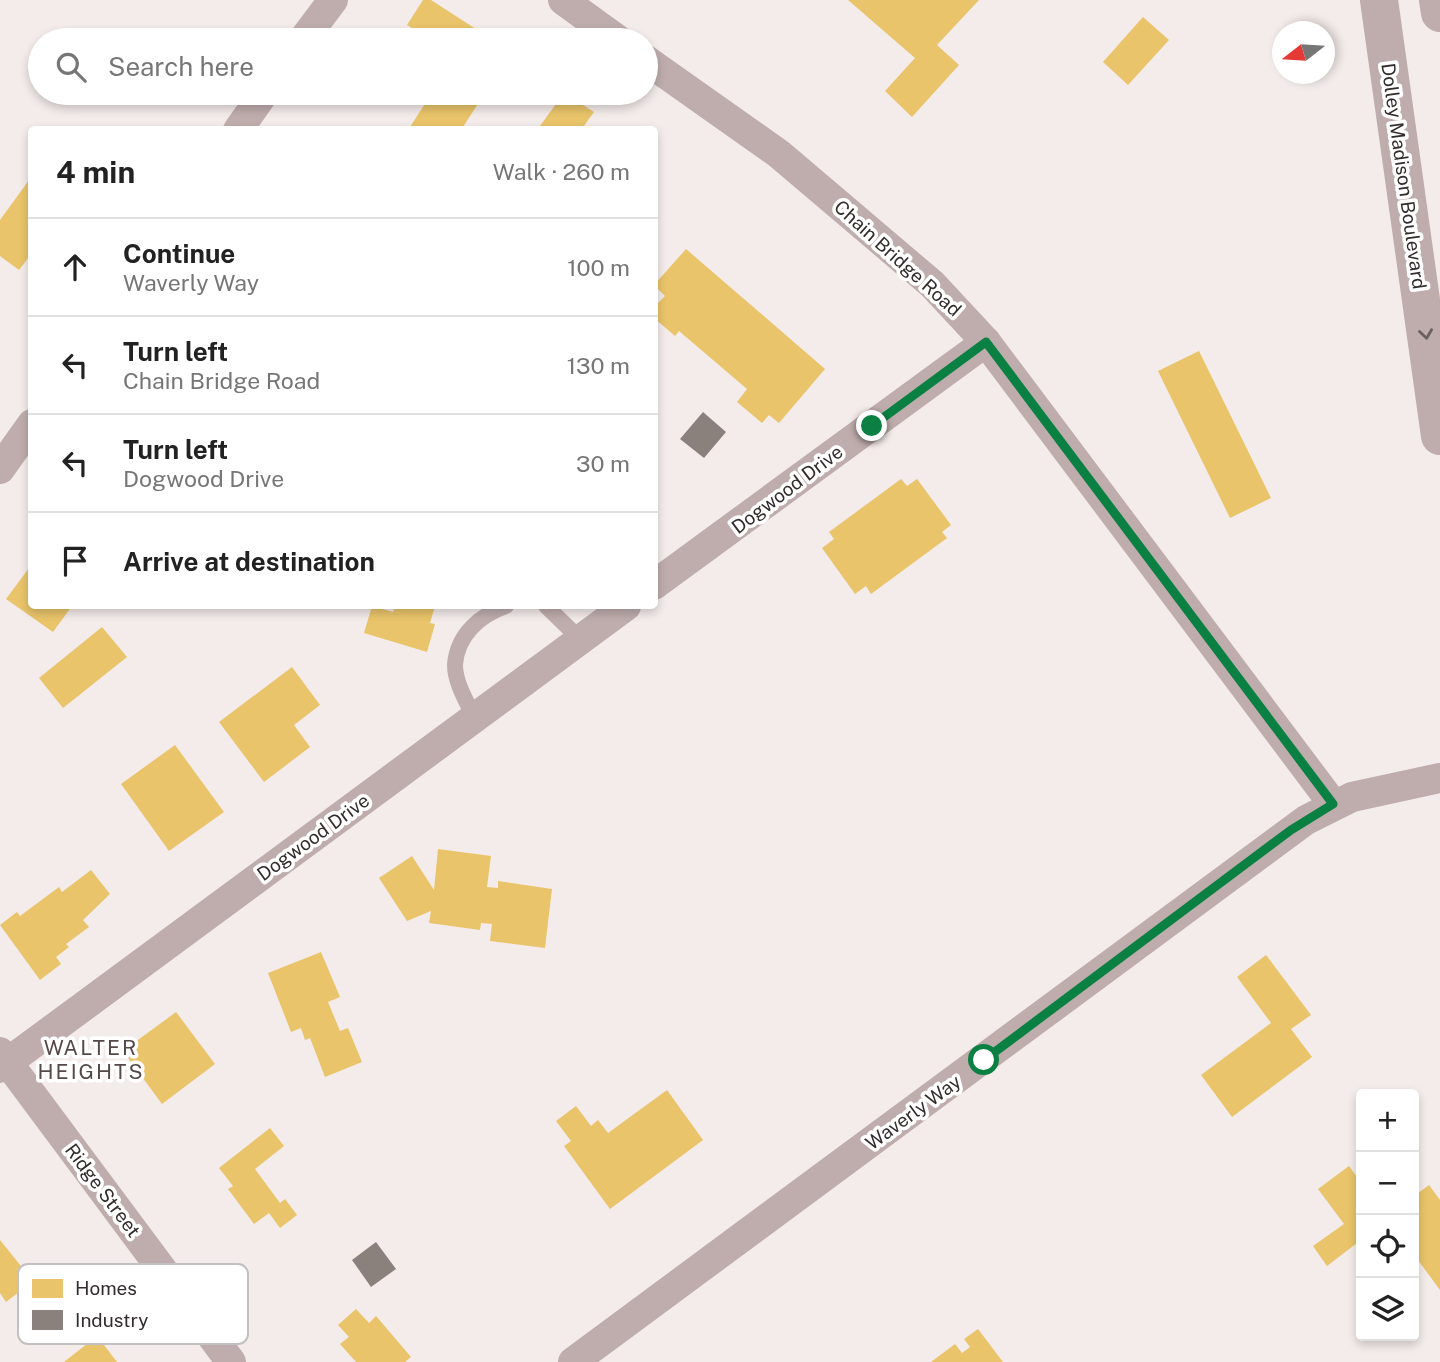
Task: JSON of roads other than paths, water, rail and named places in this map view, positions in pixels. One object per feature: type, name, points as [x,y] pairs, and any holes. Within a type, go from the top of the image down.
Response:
[{"type":"main road","name":"Dolley Madison Boulevard","points":[[1379,0],[1440,436]]},
{"type":"main road","points":[[1438,0],[1440,13]]},
{"type":"street","points":[[312,28],[333,0]]},
{"type":"street","points":[[564,0],[602,28]]},
{"type":"street","name":"Chain Bridge Road","points":[[658,68],[779,154],[932,284],[986,342],[1333,804]]},
{"type":"street","points":[[241,126],[256,105]]},
{"type":"street","name":"Dogwood Drive","points":[[658,582],[986,342]]},
{"type":"street","points":[[0,469],[28,430]]},
{"type":"street","name":"Dogwood Drive","points":[[3,1061],[622,609]]},
{"type":"street","name":"Waverly Way","points":[[573,1362],[1291,830],[1333,804],[1440,778]]},
{"type":"street","name":"Ridge Street","points":[[3,1061],[157,1264]]},
{"type":"street","name":"Ridge Street","points":[[217,1344],[231,1362]]},
{"type":"lane","points":[[474,717],[455,666],[464,637],[485,613],[497,609]]},
{"type":"lane","points":[[549,609],[579,638]]},
{"type":"district","name":"WALTER HEIGHTS","points":[[91,1060]]}]
